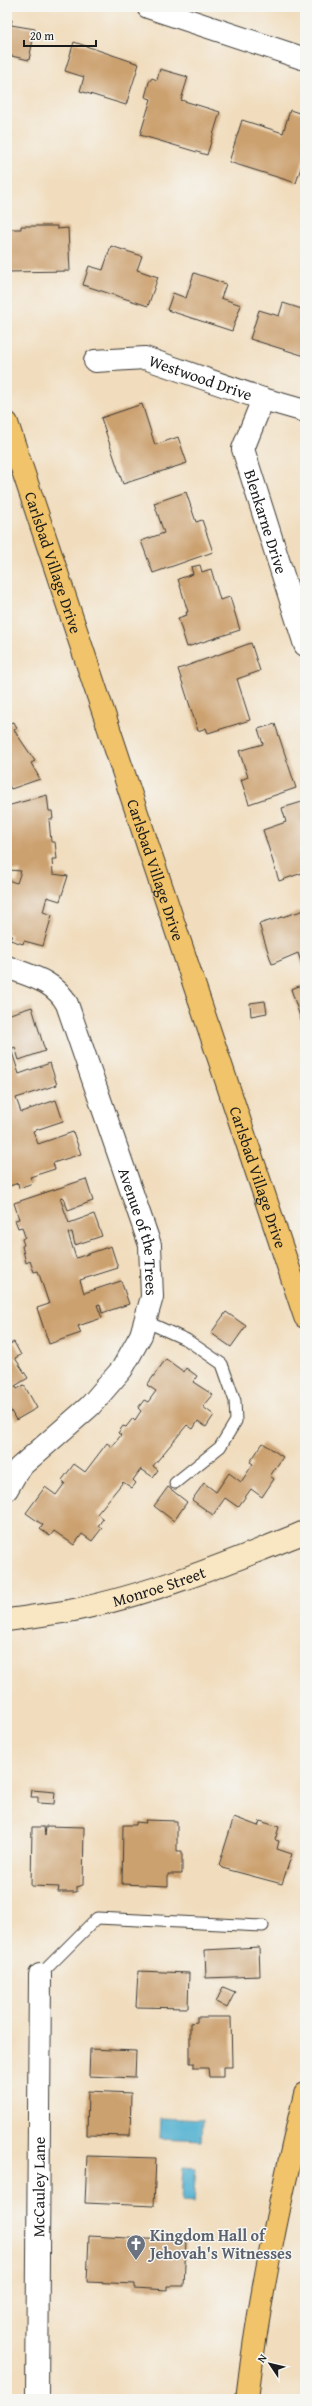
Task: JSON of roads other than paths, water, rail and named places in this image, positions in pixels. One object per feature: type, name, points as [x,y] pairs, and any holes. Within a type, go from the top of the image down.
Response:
[{"type":"main road","name":"Carlsbad Village Drive","points":[[7,424],[305,1317]]},
{"type":"main road","name":"Monroe Street","points":[[7,1620],[74,1610],[142,1592],[242,1558],[305,1532]]},
{"type":"main road","points":[[247,2399],[254,2336],[276,2218],[305,2094]]},
{"type":"street","points":[[148,7],[305,59]]},
{"type":"street","name":"Westwood Drive","points":[[95,362],[145,358],[263,399],[305,411]]},
{"type":"street","name":"Blenkarne Drive","points":[[263,399],[243,449],[305,645]]},
{"type":"street","name":"Avenue of the Trees","points":[[7,967],[46,982],[61,993],[67,1004],[150,1246],[152,1297],[137,1342],[122,1369],[90,1406],[13,1465],[7,1489]]},
{"type":"street","name":"McCauley Lane","points":[[37,2399],[40,1975]]},
{"type":"lane","points":[[145,1321],[187,1340],[222,1364],[235,1401],[236,1420],[220,1447],[175,1483]]},
{"type":"lane","points":[[40,1975],[97,1918],[263,1926]]},
{"type":"water","points":[[161,2118],[203,2120],[202,2140],[160,2138]]},
{"type":"water","points":[[183,2167],[196,2168],[193,2202],[181,2201]]},
{"type":"place","name":"Kingdom Hall of Jehovah's Witnesses","points":[[136,2261]]}]
